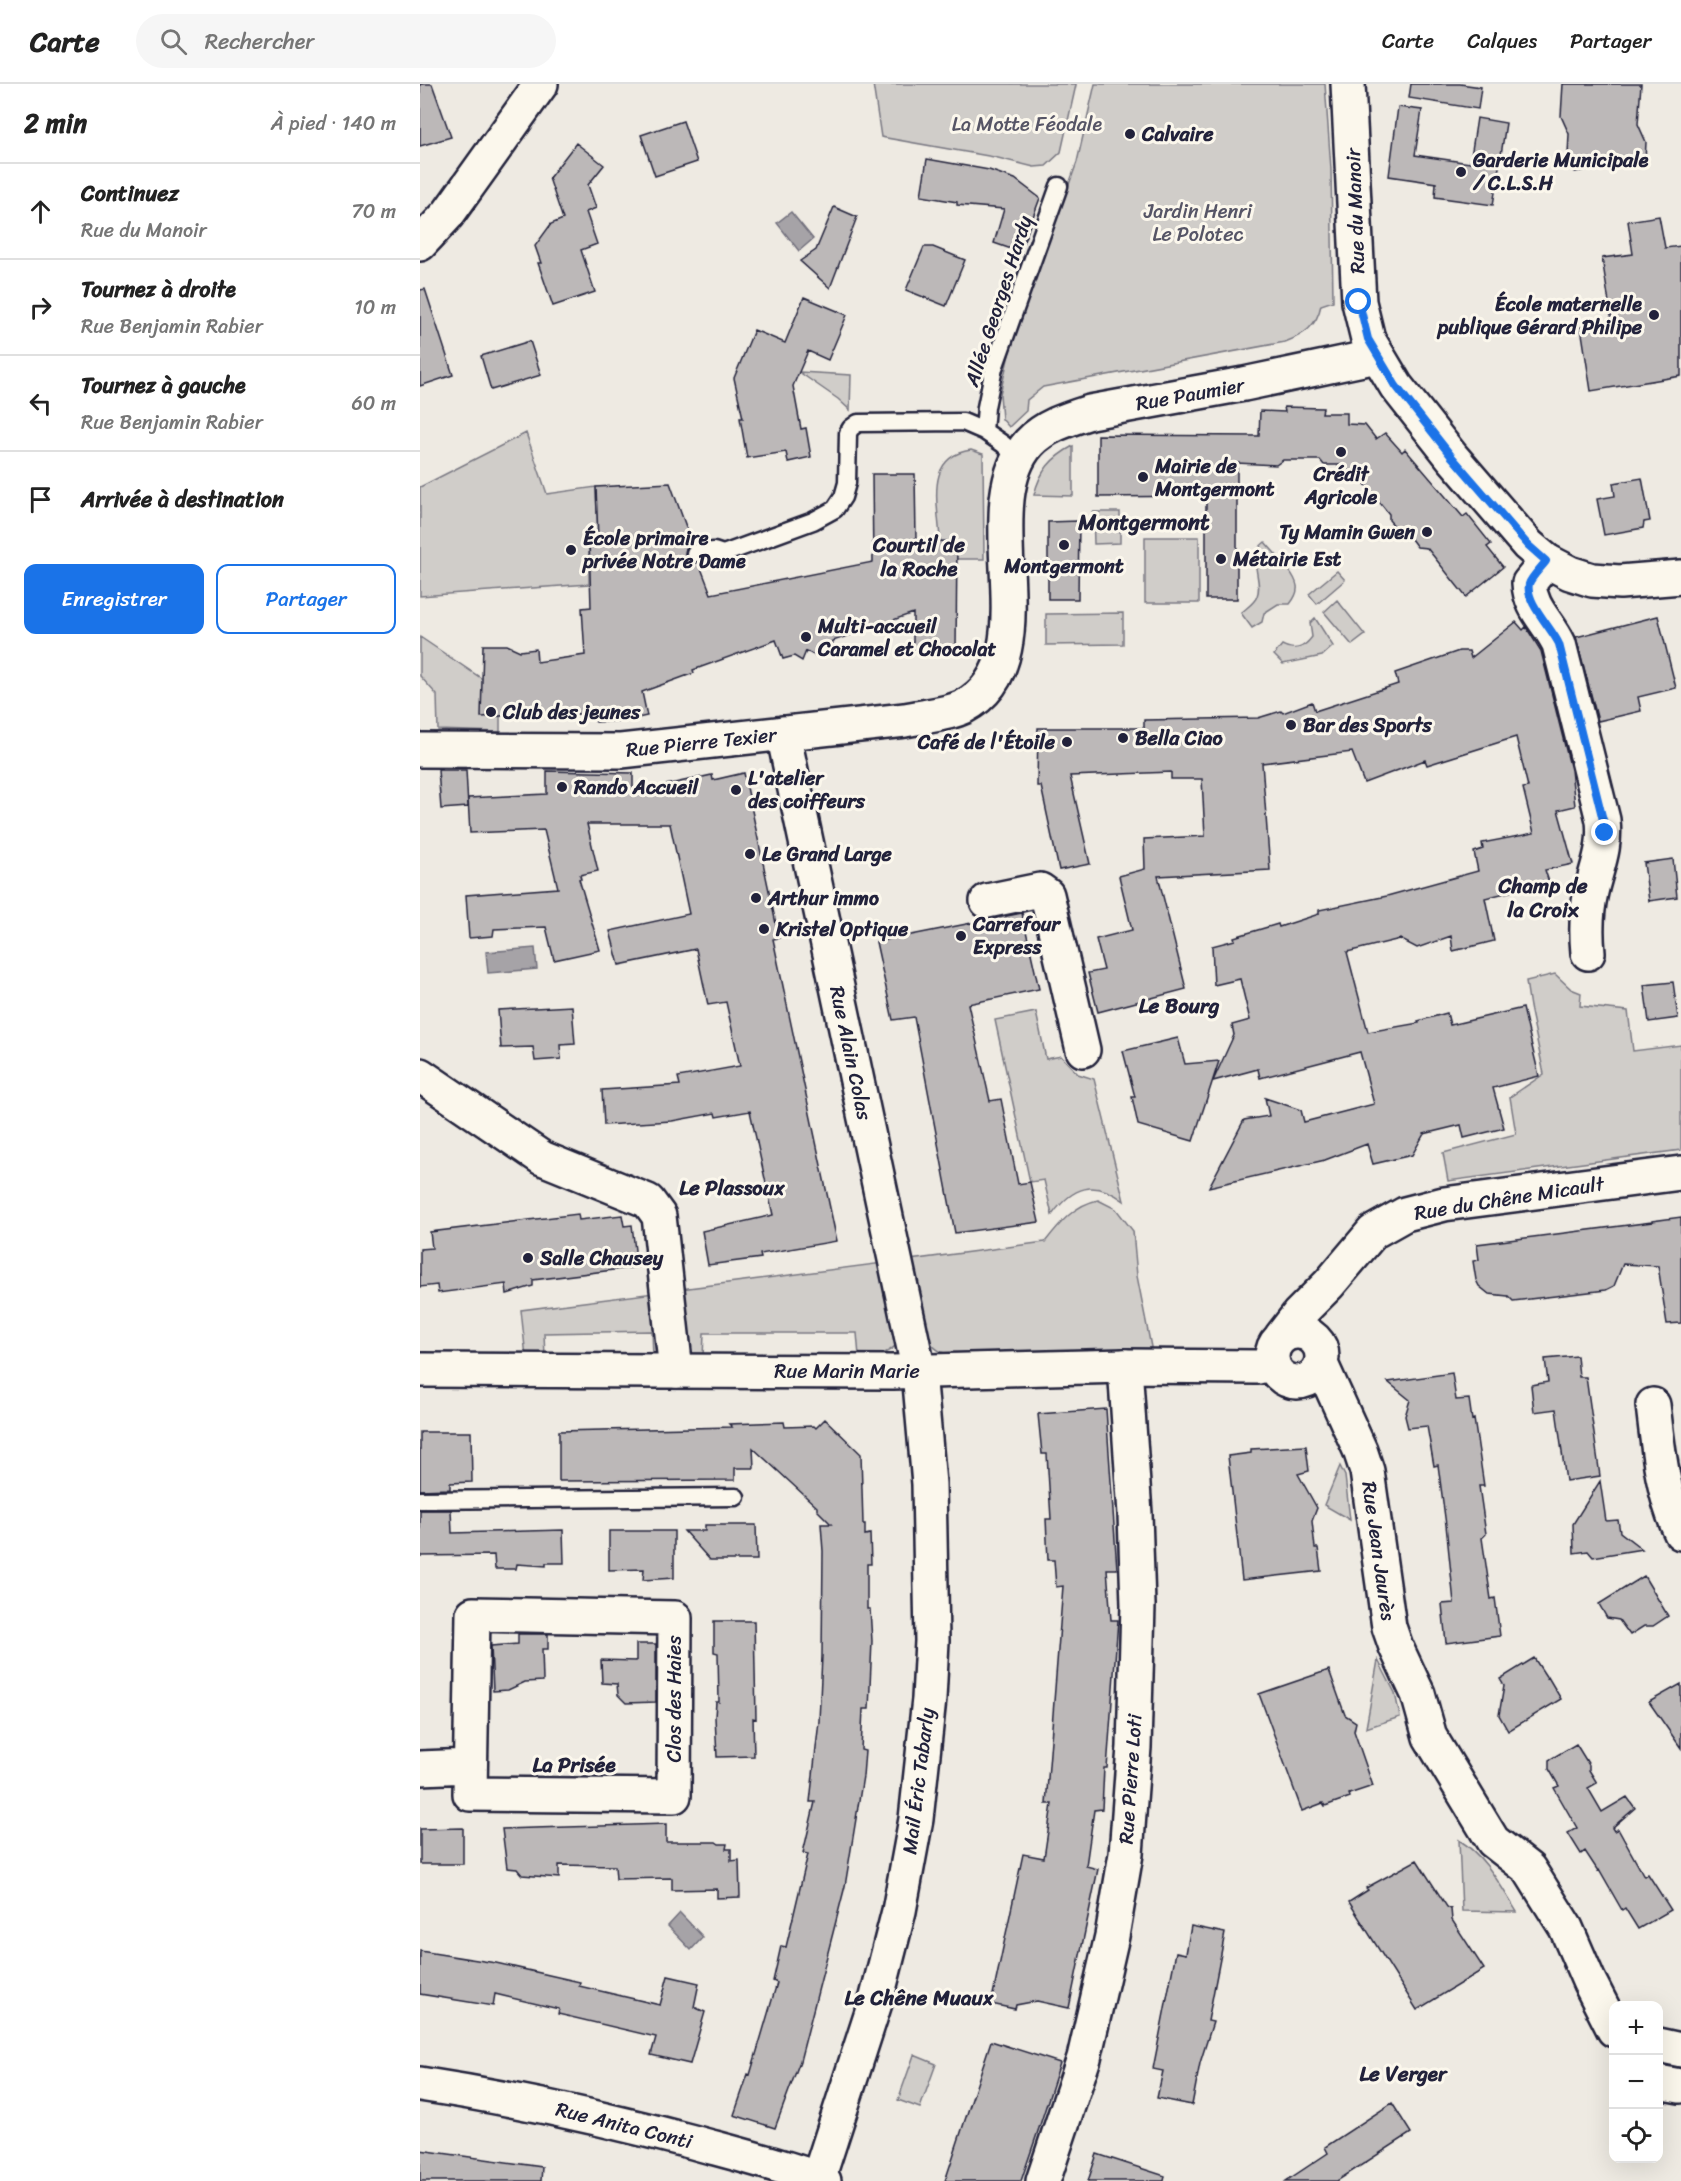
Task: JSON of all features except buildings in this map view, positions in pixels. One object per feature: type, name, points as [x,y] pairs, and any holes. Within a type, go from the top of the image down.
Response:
[{"type":"street","points":[[420,244],[447,214],[541,84]]},
{"type":"street","name":"Rue du Manoir","points":[[1348,84],[1359,302],[1366,331],[1377,356],[1396,386],[1452,457],[1528,545],[1546,561],[1570,573],[1592,580],[1620,582],[1681,577]]},
{"type":"street","name":"Rue Paumier","points":[[977,697],[991,682],[1004,653],[1008,627],[1007,525],[1012,474],[1018,458],[1042,431],[1090,412],[1265,380],[1377,356]]},
{"type":"street","points":[[1546,561],[1529,583],[1532,603],[1559,644],[1605,833],[1586,924],[1588,953]]},
{"type":"street","name":"Rue Pierre Texier","points":[[420,750],[621,751],[905,720],[947,712],[977,697]]},
{"type":"street","name":"Rue Alain Colas","points":[[783,734],[919,1372]]},
{"type":"street","points":[[987,901],[1029,891],[1040,890],[1047,895],[1083,1050]]},
{"type":"street","points":[[420,1075],[542,1158],[648,1201],[659,1216],[676,1371]]},
{"type":"street","name":"Rue du Chêne Micault","points":[[1281,1360],[1298,1315],[1329,1284],[1373,1232],[1405,1214],[1444,1204],[1681,1173]]},
{"type":"street","name":"Rue du Chêne Micault","points":[[1320,1355],[1320,1331],[1329,1284]]},
{"type":"street","points":[[1303,1333],[1310,1336],[1320,1355],[1317,1371],[1305,1380],[1281,1360],[1288,1334],[1303,1333]]},
{"type":"street","name":"Rue Jean Jaurès","points":[[1320,1355],[1367,1471],[1389,1627],[1418,1694],[1430,1737],[1493,1841],[1528,1869],[1566,1928],[1589,1982],[1609,2017]]},
{"type":"street","points":[[1281,1360],[1352,1431]]},
{"type":"street","name":"Rue Marin Marie","points":[[420,1370],[919,1372],[1125,1366],[1258,1367],[1281,1360]]},
{"type":"street","name":"Rue Pierre Loti","points":[[1043,2181],[1084,2058],[1112,1936],[1126,1854],[1134,1747],[1138,1605],[1136,1514],[1125,1366]]},
{"type":"street","name":"Mail Éric Tabarly","points":[[821,2180],[877,1997],[899,1911],[916,1819],[929,1699],[932,1641],[929,1484],[919,1372]]},
{"type":"street","points":[[1653,1405],[1663,1472],[1676,1523],[1681,1533]]},
{"type":"street","name":"Clos des Haies","points":[[473,1614],[675,1618],[674,1796],[470,1794],[470,1766],[473,1614]]},
{"type":"street","points":[[420,1768],[470,1766]]},
{"type":"street","points":[[1663,2046],[1681,2050]]},
{"type":"street","name":"Rue Anita Conti","points":[[420,2084],[534,2104],[602,2119],[725,2151],[821,2180]]},
{"type":"lane","name":"Allée Georges Hardy","points":[[984,431],[994,368],[1059,186]]},
{"type":"lane","points":[[695,553],[714,551],[723,554],[813,521],[835,509],[843,497],[847,483],[848,433],[858,423],[963,422],[984,431],[1018,458]]},
{"type":"lane","points":[[420,1500],[736,1497]]},
{"type":"green space","name":"La Motte Féodale","points":[[873,84],[1076,85],[1061,152],[1046,166],[1034,167],[994,157],[881,137]]},
{"type":"green space","name":"Jardin Henri Le Polotec","points":[[1095,84],[1325,84],[1331,169],[1333,301],[1321,305],[1309,329],[1285,342],[1043,387],[1027,400],[1026,411],[1009,427],[1002,419],[1000,394],[1010,350],[1077,162]]},
{"type":"green space","points":[[799,372],[851,375],[850,410],[838,399]]},
{"type":"green space","points":[[526,433],[547,494],[596,487],[598,538],[589,540],[589,584],[420,596],[420,487]]},
{"type":"green space","points":[[1073,446],[1073,496],[1034,495],[1043,472],[1058,455]]},
{"type":"green space","points":[[971,450],[983,454],[984,559],[956,559],[957,542],[940,541],[937,485],[946,462],[956,454]]},
{"type":"green space","points":[[1093,512],[1120,512],[1120,543],[1094,544]]},
{"type":"green space","points":[[1145,537],[1199,537],[1199,603],[1145,603]]},
{"type":"green space","points":[[1265,542],[1292,575],[1297,591],[1290,604],[1278,604],[1264,613],[1262,622],[1252,628],[1241,613],[1256,599],[1259,590],[1256,555]]},
{"type":"green space","points":[[1337,571],[1345,580],[1317,604],[1309,594]]},
{"type":"green space","points":[[1337,600],[1365,635],[1352,645],[1324,612]]},
{"type":"green space","points":[[1123,613],[1123,644],[1046,645],[1046,614]]},
{"type":"green space","points":[[1315,618],[1333,646],[1322,656],[1283,664],[1274,655],[1282,645],[1299,648],[1306,644],[1312,637],[1310,623]]},
{"type":"green space","name":"Club des jeunes","points":[[420,637],[500,691],[500,732],[438,730],[437,695],[420,676]]},
{"type":"green space","points":[[1555,974],[1571,989],[1581,993],[1580,1006],[1628,1011],[1633,1051],[1681,1045],[1681,1150],[1448,1181],[1443,1153],[1516,1134],[1510,1097],[1544,1074],[1526,981]]},
{"type":"green space","points":[[1036,1012],[1046,1059],[1061,1056],[1078,1074],[1094,1079],[1124,1201],[1103,1190],[1085,1189],[1068,1197],[1052,1215],[1044,1180],[1030,1182],[995,1020]]},
{"type":"green space","points":[[1098,1200],[1116,1209],[1133,1231],[1137,1276],[1151,1347],[1148,1353],[955,1355],[942,1352],[932,1345],[926,1337],[910,1260],[1045,1242],[1075,1210]]},
{"type":"green space","points":[[883,1263],[898,1343],[885,1353],[859,1356],[857,1333],[704,1333],[703,1358],[690,1358],[681,1289]]},
{"type":"green space","points":[[654,1293],[662,1357],[653,1357],[652,1331],[544,1333],[545,1358],[526,1357],[521,1310]]},
{"type":"green space","points":[[1340,1466],[1345,1476],[1350,1520],[1324,1505]]},
{"type":"green space","points":[[1378,1660],[1395,1693],[1400,1717],[1366,1728]]},
{"type":"green space","points":[[1459,1840],[1485,1863],[1517,1912],[1462,1911]]},
{"type":"green space","points":[[914,2055],[936,2064],[920,2108],[898,2100]]},
{"type":"shaded area","points":[[791,212],[813,239],[799,251],[777,223]]},
{"type":"shaded area","points":[[535,948],[537,969],[488,973],[486,952]]},
{"type":"shaded area","points":[[680,1913],[703,1937],[691,1950],[668,1926]]},
{"type":"place","name":"Calvaire","points":[[1130,134]]},
{"type":"place","name":"Garderie Municipale / C.L.S.H","points":[[1461,172]]},
{"type":"place","name":"École maternelle publique Gérard Philipe","points":[[1654,315]]},
{"type":"place","name":"Crédit Agricole","points":[[1341,452]]},
{"type":"place","name":"Mairie de Montgermont","points":[[1143,477]]},
{"type":"place","name":"Ty Mamin Gwen","points":[[1427,532]]},
{"type":"place","name":"Montgermont","points":[[1064,545]]},
{"type":"place","name":"École primaire privée Notre Dame","points":[[571,550]]},
{"type":"place","name":"Métairie Est","points":[[1221,559]]},
{"type":"place","name":"Multi-accueil Caramel et Chocolat","points":[[806,637]]},
{"type":"place","name":"Club des jeunes","points":[[491,712]]},
{"type":"place","name":"Bar des Sports","points":[[1291,725]]},
{"type":"place","name":"Bella Ciao","points":[[1123,738]]},
{"type":"place","name":"Café de l'Étoile","points":[[1067,742]]},
{"type":"place","name":"Rando Accueil","points":[[562,787]]},
{"type":"place","name":"L'atelier des coiffeurs","points":[[736,790]]},
{"type":"place","name":"Le Grand Large","points":[[750,854]]},
{"type":"place","name":"Arthur immo","points":[[756,898]]},
{"type":"place","name":"Kristel Optique","points":[[764,929]]},
{"type":"place","name":"Carrefour Express","points":[[961,936]]},
{"type":"place","name":"Salle Chausey","points":[[528,1258]]},
{"type":"district","name":"Montgermont","points":[[1144,522]]},
{"type":"district","name":"Courtil de la Roche","points":[[919,557]]},
{"type":"district","name":"Champ de la Croix","points":[[1543,898]]},
{"type":"district","name":"Le Bourg","points":[[1179,1006]]},
{"type":"district","name":"Le Plassoux","points":[[732,1188]]},
{"type":"district","name":"La Prisée","points":[[574,1765]]},
{"type":"district","name":"Le Chêne Muaux","points":[[919,1998]]},
{"type":"district","name":"Le Verger","points":[[1403,2074]]},
{"type":"route","points":[[1359,302],[1368,339],[1396,386],[1452,457],[1528,545],[1546,561],[1529,583],[1532,603],[1559,644],[1605,833]]}]
